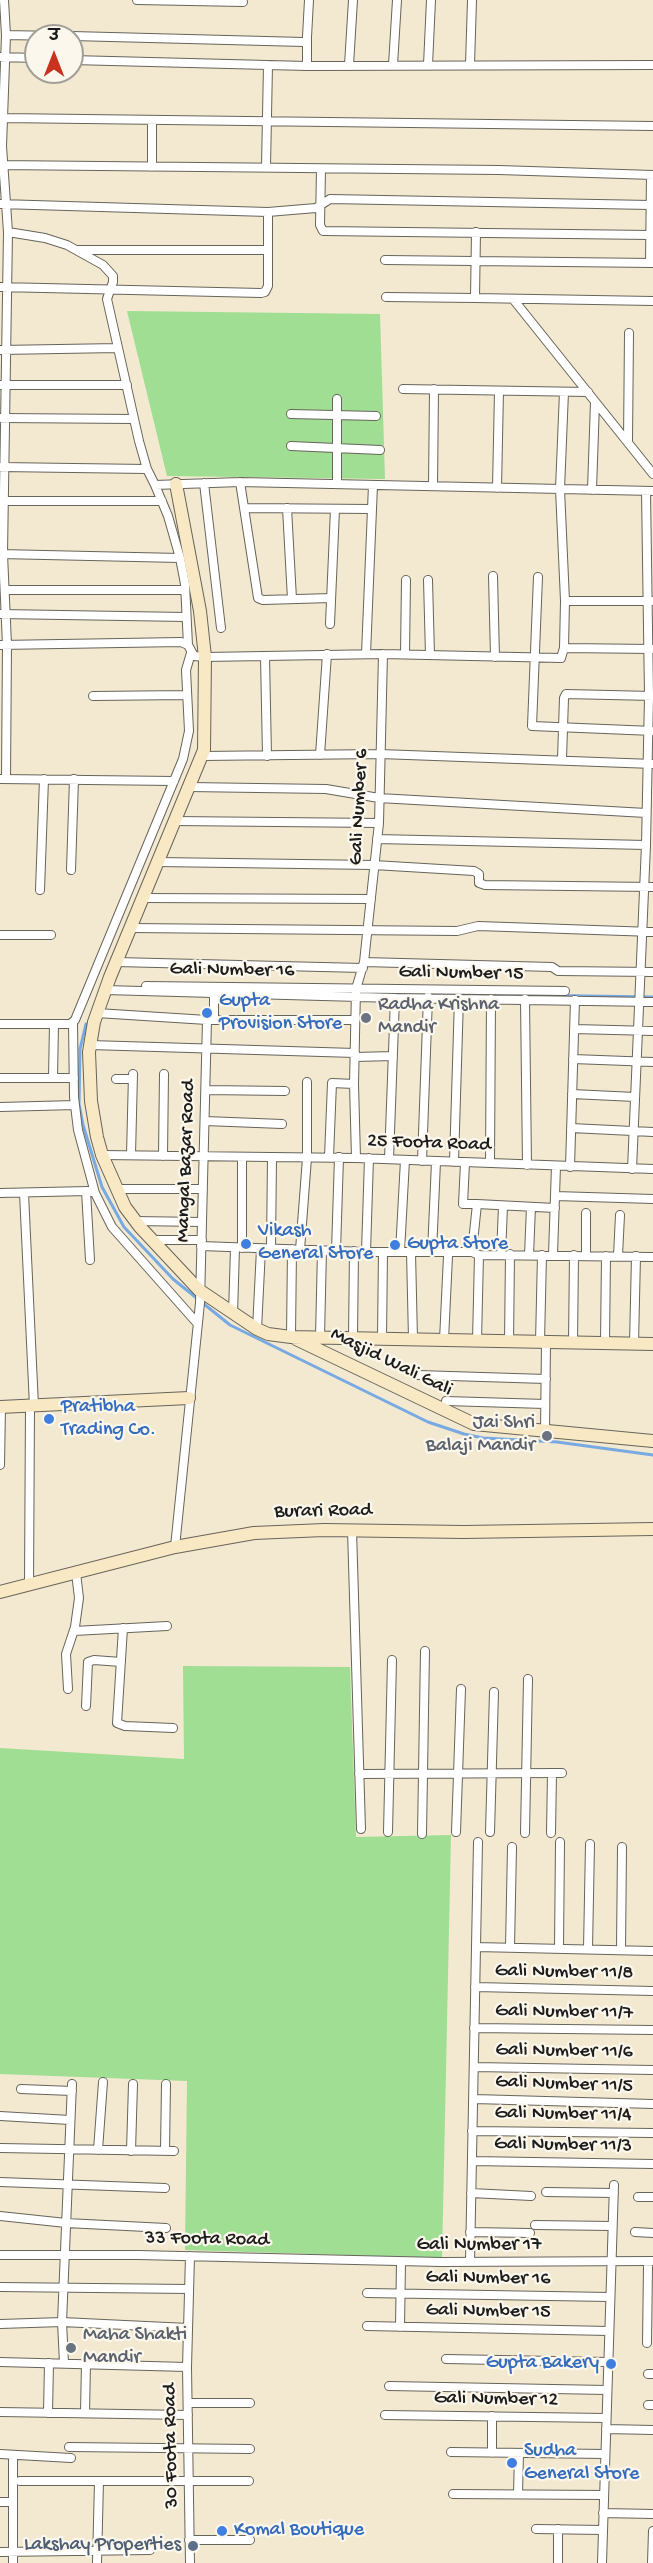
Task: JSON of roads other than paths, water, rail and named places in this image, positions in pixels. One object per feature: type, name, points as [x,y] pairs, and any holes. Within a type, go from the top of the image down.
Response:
[{"type":"street","points":[[4,0],[6,35],[2,57],[1,165],[2,204],[8,238],[4,259],[3,287],[1,554],[4,584],[3,779],[174,781]]},
{"type":"street","points":[[137,0],[243,2]]},
{"type":"street","points":[[307,66],[309,0]]},
{"type":"street","points":[[349,65],[353,0]]},
{"type":"street","points":[[393,65],[397,0]]},
{"type":"street","points":[[428,64],[431,0]]},
{"type":"street","points":[[470,65],[472,0]]},
{"type":"street","points":[[6,35],[24,35]]},
{"type":"street","points":[[84,36],[307,41]]},
{"type":"street","points":[[2,57],[24,58]]},
{"type":"street","points":[[84,60],[307,66],[653,65]]},
{"type":"street","points":[[266,167],[268,65]]},
{"type":"street","points":[[3,118],[653,126]]},
{"type":"street","points":[[152,121],[152,166]]},
{"type":"street","points":[[1,165],[266,167],[652,175],[650,235],[652,263],[385,260]]},
{"type":"street","points":[[321,169],[320,229],[326,231],[650,235]]},
{"type":"street","points":[[2,204],[268,212],[313,209],[330,199],[651,208]]},
{"type":"street","points":[[3,287],[111,287],[265,292],[268,286],[268,212]]},
{"type":"street","points":[[476,232],[476,298]]},
{"type":"street","points":[[8,238],[45,238],[78,250],[108,269],[113,276],[107,298],[134,419],[147,469],[166,485],[200,611],[195,654],[186,670],[188,740],[174,781],[73,1023],[75,1105],[78,1130],[95,1193],[112,1227],[198,1319]]},
{"type":"street","points":[[78,250],[268,250]]},
{"type":"street","points":[[386,297],[653,302]]},
{"type":"street","points":[[513,299],[653,474]]},
{"type":"street","points":[[628,442],[629,333]]},
{"type":"street","points":[[3,350],[118,348]]},
{"type":"street","points":[[4,385],[127,385]]},
{"type":"street","points":[[403,389],[588,392]]},
{"type":"street","points":[[433,486],[434,389]]},
{"type":"street","points":[[497,488],[499,391]]},
{"type":"street","points":[[4,645],[181,642],[195,654],[265,656],[405,654],[561,658],[564,648],[565,601],[560,489],[564,392]]},
{"type":"street","points":[[337,399],[337,484]]},
{"type":"street","points":[[592,490],[595,402]]},
{"type":"street","points":[[291,414],[376,416]]},
{"type":"street","points":[[3,418],[134,419]]},
{"type":"street","points":[[291,446],[380,450]]},
{"type":"street","points":[[2,467],[147,469]]},
{"type":"street","points":[[166,485],[240,482],[649,491],[651,696],[650,793],[646,813],[650,826],[646,845],[649,860],[642,887],[640,1001],[632,1168]]},
{"type":"street","points":[[240,482],[258,598],[263,600],[331,598]]},
{"type":"street","points":[[204,483],[221,628]]},
{"type":"street","points":[[166,485],[162,501],[180,558],[186,617],[195,654],[205,740],[202,756],[106,988],[97,1013],[90,1045],[91,1101],[102,1155],[135,1221],[200,1297],[257,1329],[291,1337],[653,1344]]},
{"type":"street","points":[[366,654],[373,485]]},
{"type":"street","points":[[2,500],[162,501]]},
{"type":"street","points":[[244,508],[372,509]]},
{"type":"street","points":[[287,508],[292,599]]},
{"type":"street","points":[[330,624],[335,508]]},
{"type":"street","points":[[1,554],[180,558]]},
{"type":"street","points":[[493,576],[495,657]]},
{"type":"street","points":[[538,577],[532,726],[650,731]]},
{"type":"street","points":[[405,654],[406,580]]},
{"type":"street","points":[[428,580],[430,655]]},
{"type":"street","points":[[4,584],[185,590]]},
{"type":"street","points":[[565,601],[651,601]]},
{"type":"street","points":[[3,614],[186,617]]},
{"type":"street","points":[[564,648],[651,649]]},
{"type":"street","points":[[320,755],[327,654]]},
{"type":"street","name":"Gali Number 6","points":[[356,1158],[354,1084],[356,993],[368,929],[379,824],[383,654]]},
{"type":"street","points":[[265,656],[267,756]]},
{"type":"street","points":[[562,759],[566,694],[651,696]]},
{"type":"street","points":[[93,696],[187,695]]},
{"type":"street","points":[[202,756],[380,754],[650,764]]},
{"type":"street","points":[[40,890],[44,778]]},
{"type":"street","points":[[72,870],[74,779]]},
{"type":"street","points":[[189,787],[326,789],[379,798],[646,813]]},
{"type":"street","points":[[174,820],[379,824]]},
{"type":"street","points":[[377,839],[646,845]]},
{"type":"street","points":[[157,862],[374,865],[474,871],[479,874],[479,883],[485,885],[653,888]]},
{"type":"street","points":[[142,898],[371,899]]},
{"type":"street","points":[[130,928],[457,931],[478,926],[653,932]]},
{"type":"street","points":[[0,935],[51,935]]},
{"type":"street","points":[[116,962],[552,967],[558,971],[653,972]]},
{"type":"street","points":[[106,988],[214,994],[356,993],[395,998],[653,1002]]},
{"type":"street","name":"Gali Number 16","points":[[106,988],[356,993]]},
{"type":"street","name":"Gali Number 15","points":[[356,993],[565,991]]},
{"type":"street","name":"Mangal Bazar Road","points":[[175,1547],[200,1297],[206,1049],[214,994]]},
{"type":"street","points":[[389,1159],[395,998]]},
{"type":"street","points":[[422,1161],[428,998]]},
{"type":"street","points":[[454,1162],[459,998]]},
{"type":"street","points":[[490,1163],[491,999]]},
{"type":"street","points":[[525,999],[526,1165]]},
{"type":"street","points":[[570,1167],[574,1000]]},
{"type":"street","points":[[97,1013],[210,1020],[355,1020]]},
{"type":"street","points":[[0,1024],[73,1023]]},
{"type":"street","points":[[53,1078],[54,1024]]},
{"type":"street","points":[[574,1029],[653,1031]]},
{"type":"street","points":[[90,1045],[393,1056]]},
{"type":"street","points":[[573,1059],[653,1062]]},
{"type":"street","points":[[163,1156],[164,1074]]},
{"type":"street","points":[[116,1079],[133,1077],[132,1155]]},
{"type":"street","points":[[0,1078],[74,1078]]},
{"type":"street","points":[[291,1337],[296,1250],[307,1158],[307,1082]]},
{"type":"street","points":[[329,1157],[332,1083],[354,1084]]},
{"type":"street","points":[[206,1090],[285,1091]]},
{"type":"street","points":[[572,1094],[635,1097]]},
{"type":"street","points":[[0,1107],[75,1105]]},
{"type":"street","points":[[205,1121],[282,1124]]},
{"type":"street","points":[[571,1128],[653,1132]]},
{"type":"street","name":"25 Foota Road","points":[[102,1155],[339,1157],[653,1169]]},
{"type":"street","points":[[233,1314],[239,1248],[242,1157]]},
{"type":"street","points":[[271,1249],[272,1157]]},
{"type":"street","points":[[336,1251],[339,1157]]},
{"type":"street","points":[[366,1252],[369,1158]]},
{"type":"street","points":[[400,1252],[405,1160]]},
{"type":"street","points":[[432,1252],[436,1162]]},
{"type":"street","points":[[465,1163],[463,1204],[555,1208]]},
{"type":"street","points":[[553,1255],[556,1166]]},
{"type":"street","points":[[117,1189],[203,1189]]},
{"type":"street","points":[[0,1193],[86,1191],[95,1193]]},
{"type":"street","points":[[86,1191],[90,1260]]},
{"type":"street","points":[[24,1193],[32,1406],[29,1585]]},
{"type":"street","points":[[555,1196],[653,1199]]},
{"type":"street","points":[[477,1204],[477,1341]]},
{"type":"street","points":[[503,1206],[509,1342]]},
{"type":"street","points":[[529,1255],[531,1208]]},
{"type":"street","points":[[586,1213],[586,1255]]},
{"type":"street","points":[[618,1256],[620,1215]]},
{"type":"street","points":[[135,1221],[202,1222]]},
{"type":"street","points":[[152,1240],[261,1249],[653,1257]]},
{"type":"street","points":[[257,1329],[261,1249]]},
{"type":"street","points":[[320,1337],[322,1250]]},
{"type":"street","points":[[353,1338],[354,1251]]},
{"type":"street","points":[[382,1338],[383,1252]]},
{"type":"street","points":[[411,1252],[412,1339]]},
{"type":"street","points":[[542,1255],[543,1342],[546,1379],[545,1432]]},
{"type":"street","points":[[573,1343],[574,1255]]},
{"type":"street","points":[[444,1340],[448,1256]]},
{"type":"street","points":[[605,1343],[606,1256]]},
{"type":"street","points":[[634,1344],[636,1256]]},
{"type":"street","name":"Masjid Wali Gali","points":[[291,1337],[474,1424],[653,1441]]},
{"type":"street","points":[[418,1375],[546,1379]]},
{"type":"street","points":[[0,1465],[1,1407],[189,1398]]},
{"type":"street","points":[[446,1401],[545,1404]]},
{"type":"street","name":"Burari Road","points":[[0,1592],[175,1547],[254,1533],[292,1530],[464,1532],[653,1529]]},
{"type":"street","points":[[352,1530],[361,1829]]},
{"type":"street","points":[[68,1689],[66,1654],[74,1631],[79,1598],[76,1572]]},
{"type":"street","points":[[74,1631],[167,1626]]},
{"type":"street","points":[[123,1628],[117,1723],[125,1726],[173,1728]]},
{"type":"street","points":[[422,1834],[425,1651]]},
{"type":"street","points":[[86,1706],[88,1662],[94,1659],[121,1662]]},
{"type":"street","points":[[388,1832],[392,1659]]},
{"type":"street","points":[[525,1833],[528,1679]]},
{"type":"street","points":[[456,1832],[461,1689]]},
{"type":"street","points":[[490,1832],[494,1692]]},
{"type":"street","points":[[551,1833],[552,1773]]},
{"type":"street","points":[[359,1774],[562,1773]]},
{"type":"street","points":[[470,2262],[478,1842]]},
{"type":"street","points":[[559,1948],[560,1842]]},
{"type":"street","points":[[588,1949],[590,1844]]},
{"type":"street","points":[[510,1947],[512,1846]]},
{"type":"street","points":[[621,1950],[622,1847]]},
{"type":"street","points":[[476,1947],[653,1951]]},
{"type":"street","name":"Gali Number 11/8","points":[[475,1987],[653,1991]]},
{"type":"street","name":"Gali Number 11/7","points":[[474,2028],[653,2030]]},
{"type":"street","name":"Gali Number 11/6","points":[[474,2067],[653,2070]]},
{"type":"street","points":[[98,2150],[103,2082]]},
{"type":"street","points":[[131,2151],[133,2084]]},
{"type":"street","points":[[0,2148],[170,2151],[166,2084]]},
{"type":"street","points":[[21,2089],[72,2088],[62,2322],[64,2363]]},
{"type":"street","name":"Gali Number 11/5","points":[[474,2099],[653,2104]]},
{"type":"street","points":[[0,2116],[70,2120]]},
{"type":"street","name":"Gali Number 11/4","points":[[472,2131],[653,2133]]},
{"type":"street","name":"Gali Number 11/3","points":[[472,2161],[653,2164]]},
{"type":"street","points":[[0,2182],[165,2188]]},
{"type":"street","points":[[546,2192],[614,2189],[602,2563]]},
{"type":"street","points":[[471,2193],[531,2196]]},
{"type":"street","points":[[638,2197],[653,2197]]},
{"type":"street","points":[[0,2216],[66,2223],[166,2228]]},
{"type":"street","points":[[470,2232],[612,2226]]},
{"type":"street","points":[[635,2232],[653,2233]]},
{"type":"street","name":"33 Foota Road","points":[[0,2255],[348,2260]]},
{"type":"street","name":"30 Foota Road","points":[[190,2256],[187,2367],[190,2563]]},
{"type":"street","name":"Gali Number 17","points":[[348,2260],[651,2264]]},
{"type":"street","points":[[400,2327],[401,2262]]},
{"type":"street","points":[[649,2346],[651,2264]]},
{"type":"street","points":[[0,2287],[189,2289]]},
{"type":"street","name":"Gali Number 16","points":[[367,2293],[610,2298]]},
{"type":"street","points":[[0,2324],[62,2322],[188,2328]]},
{"type":"street","name":"Gali Number 15","points":[[367,2326],[609,2331]]},
{"type":"street","points":[[446,2359],[607,2362]]},
{"type":"street","points":[[0,2362],[187,2367]]},
{"type":"street","points":[[48,2413],[49,2363]]},
{"type":"street","points":[[85,2413],[86,2363]]},
{"type":"street","points":[[390,2386],[607,2390]]},
{"type":"street","points":[[188,2403],[250,2403]]},
{"type":"street","points":[[0,2412],[188,2415]]},
{"type":"street","name":"Gali Number 12","points":[[385,2415],[606,2418]]},
{"type":"street","points":[[492,2416],[492,2453]]},
{"type":"street","points":[[606,2429],[653,2430]]},
{"type":"street","points":[[69,2447],[250,2449]]},
{"type":"street","points":[[451,2452],[605,2454]]},
{"type":"street","points":[[518,2494],[519,2453]]},
{"type":"street","points":[[14,2563],[13,2502],[6,2455],[71,2458]]},
{"type":"street","points":[[20,2481],[249,2481]]},
{"type":"street","points":[[97,2563],[99,2481]]},
{"type":"street","points":[[453,2493],[604,2495]]},
{"type":"street","points":[[0,2502],[13,2502]]},
{"type":"street","points":[[603,2513],[653,2514]]},
{"type":"street","points":[[536,2529],[603,2530]]},
{"type":"street","points":[[558,2529],[558,2563]]},
{"type":"street","points":[[652,2563],[653,2531]]},
{"type":"street","points":[[189,2540],[250,2540]]},
{"type":"street","points":[[0,2552],[150,2550]]},
{"type":"waterway","points":[[459,994],[653,997]]},
{"type":"waterway","points":[[86,1024],[80,1049],[79,1104],[102,1187],[124,1227],[173,1279],[230,1325],[428,1422],[464,1434],[483,1438],[557,1442],[653,1455]]},
{"type":"place","name":"Gupta Provision Store","points":[[207,1013]]},
{"type":"place","name":"Radha Krishna Mandir","points":[[366,1018]]},
{"type":"place","name":"Vikash General Store","points":[[246,1244]]},
{"type":"place","name":"Gupta Store","points":[[395,1245]]},
{"type":"place","name":"Pratibha Trading Co.","points":[[49,1419]]},
{"type":"place","name":"Jai Shri Balaji Mandir","points":[[547,1436]]},
{"type":"place","name":"Maha Shakti Mandir","points":[[71,2348]]},
{"type":"place","name":"Gupta Bakery","points":[[611,2364]]},
{"type":"place","name":"Sudha General Store","points":[[512,2463]]},
{"type":"place","name":"Komal Boutique","points":[[222,2531]]},
{"type":"place","name":"Lakshay Properties","points":[[193,2546]]}]
